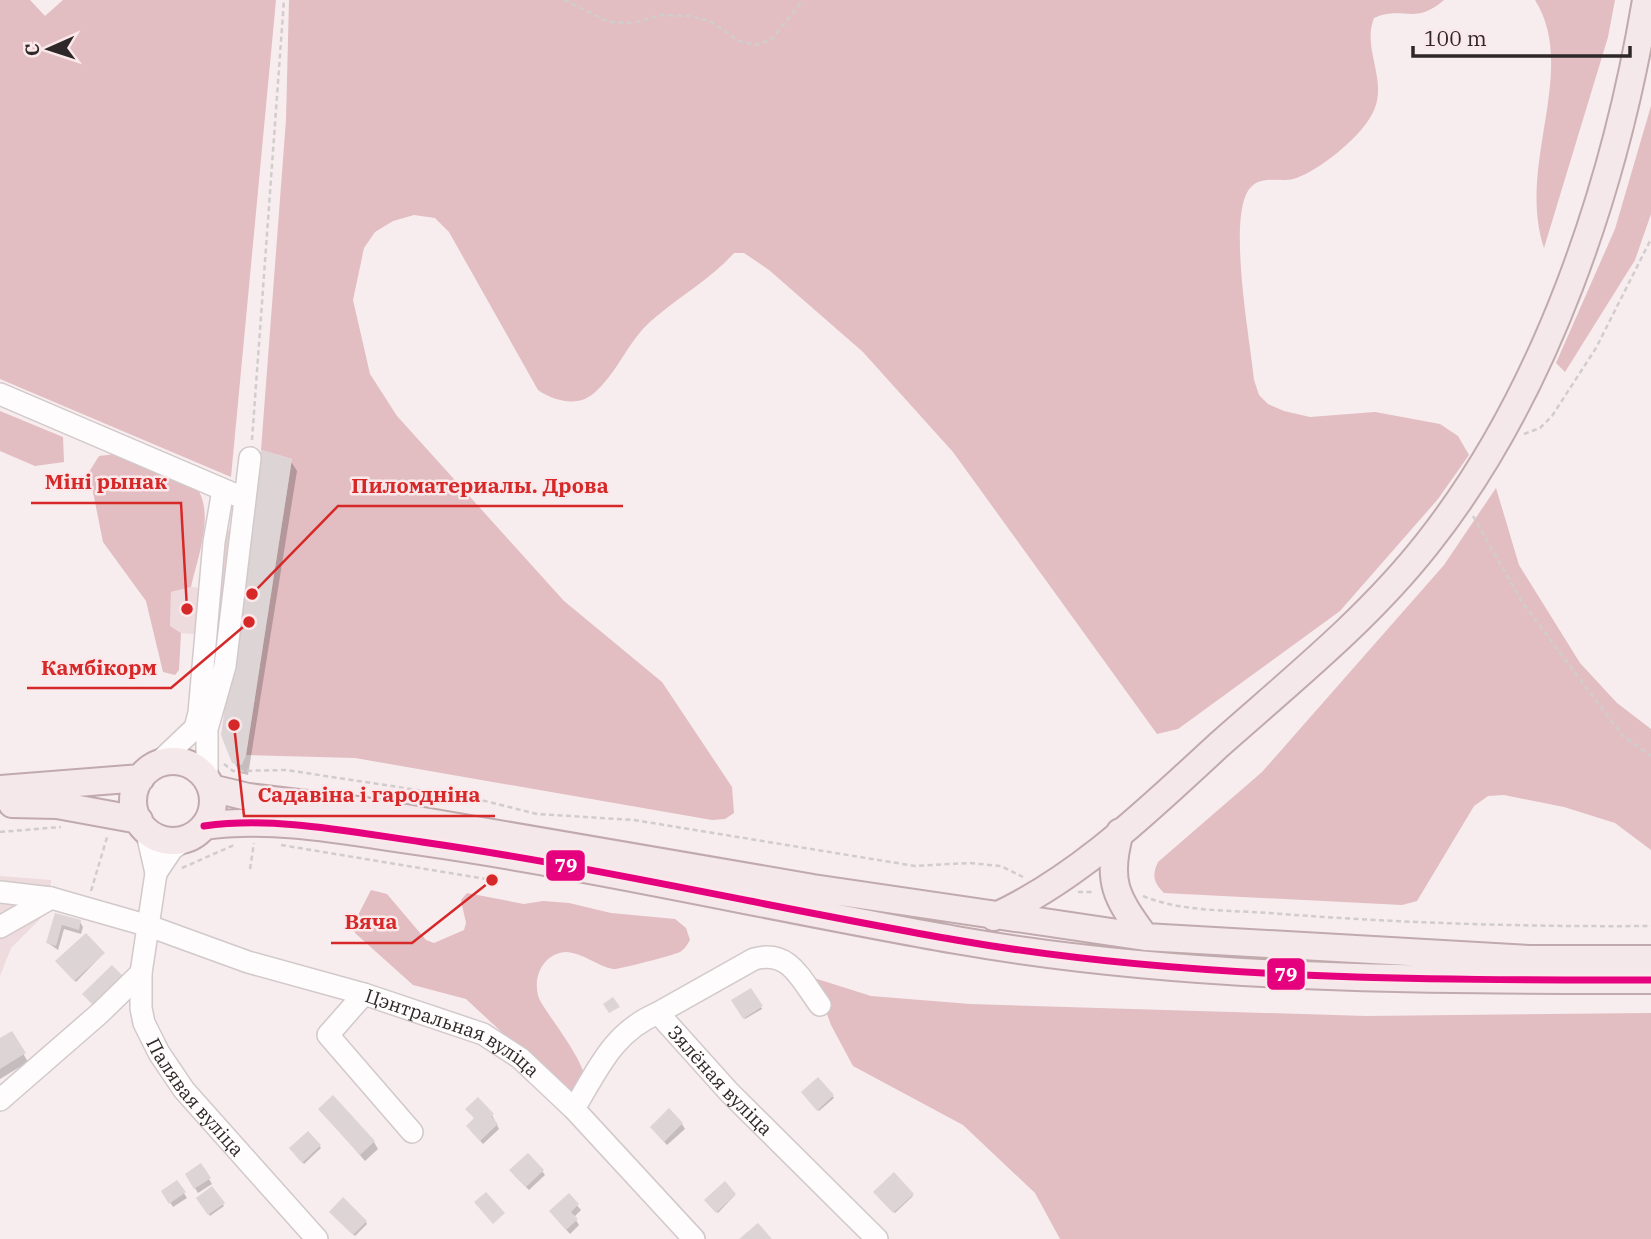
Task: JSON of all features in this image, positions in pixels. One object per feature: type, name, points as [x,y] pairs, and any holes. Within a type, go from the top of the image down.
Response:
[{"type":"main road","points":[[994,917],[1044,891],[1120,832],[1363,614],[1426,545],[1462,497],[1496,440],[1558,312],[1602,193],[1622,123],[1646,0]]},
{"type":"main road","points":[[0,789],[149,771],[168,761],[190,765],[209,784],[248,797],[365,811],[994,917],[1146,937],[1530,959],[1651,959]]},
{"type":"main road","points":[[142,825],[134,799],[149,771]]},
{"type":"main road","points":[[199,830],[212,808],[209,784]]},
{"type":"main road","points":[[0,804],[57,804],[142,825],[169,840],[199,830],[257,822],[464,848],[960,941],[1084,957],[1269,972],[1651,980]]},
{"type":"main road","points":[[1120,832],[1113,857],[1115,892],[1146,937]]},
{"type":"street","points":[[0,394],[244,499]]},
{"type":"street","points":[[209,784],[207,730],[225,666],[250,458]]},
{"type":"street","points":[[149,771],[195,728],[199,713],[214,542],[223,490]]},
{"type":"street","points":[[142,825],[156,873]]},
{"type":"street","points":[[156,873],[172,849],[199,830]]},
{"type":"street","name":"Палявая вуліца","points":[[156,873],[141,973],[144,1023],[171,1072],[317,1239]]},
{"type":"street","name":"Цэнтральная вуліца","points":[[0,892],[51,898],[149,926],[248,962],[364,994],[483,1034],[520,1058],[574,1109],[694,1239]]},
{"type":"street","points":[[0,927],[51,898]]},
{"type":"street","points":[[658,1013],[732,971],[768,955],[779,957],[791,966],[820,1005]]},
{"type":"street","points":[[0,1100],[100,1013],[141,973]]},
{"type":"street","points":[[364,994],[328,1035],[412,1132]]},
{"type":"street","name":"Зялёная вуліца","points":[[574,1109],[611,1048],[635,1022],[658,1013],[729,1092],[877,1239]]},
{"type":"path","points":[[250,458],[284,0]]},
{"type":"path","points":[[564,0],[609,22],[633,23],[661,15],[689,16],[710,21],[739,41],[756,45],[772,39],[803,0]]},
{"type":"path","points":[[1496,440],[1540,428],[1552,416],[1596,348],[1651,239]]},
{"type":"path","points":[[1462,497],[1522,602],[1622,735],[1651,756]]},
{"type":"path","points":[[221,754],[224,764],[233,771],[286,770],[477,799],[537,814],[646,822],[915,866],[969,863],[1000,866],[1044,891],[1130,892],[1169,905],[1293,915],[1514,925],[1651,926]]},
{"type":"path","points":[[0,832],[72,826]]},
{"type":"path","points":[[86,908],[109,831]]},
{"type":"path","points":[[250,869],[254,840],[266,842]]},
{"type":"path","points":[[277,845],[492,880]]},
{"type":"shaded area","points":[[0,0],[30,0],[45,16],[63,0],[276,0],[231,477],[0,379]]},
{"type":"shaded area","points":[[289,0],[1444,0],[1424,12],[1393,13],[1374,18],[1371,42],[1378,91],[1371,116],[1348,144],[1326,162],[1293,179],[1266,180],[1252,186],[1244,200],[1240,221],[1240,248],[1254,380],[1259,395],[1268,404],[1310,417],[1375,412],[1440,424],[1458,436],[1469,455],[1438,499],[1340,611],[1178,729],[1157,734],[953,452],[863,352],[769,270],[744,253],[734,253],[715,272],[661,312],[643,329],[609,377],[593,394],[580,400],[566,401],[538,390],[449,232],[435,218],[414,215],[393,221],[375,232],[364,248],[353,300],[370,374],[397,416],[564,601],[662,682],[732,787],[734,813],[725,819],[712,820],[355,758],[246,755],[292,459],[261,450],[286,120]]},
{"type":"shaded area","points":[[1535,0],[1615,0],[1608,37],[1544,248],[1537,216],[1537,184],[1550,87],[1551,57],[1547,27]]},
{"type":"shaded area","points":[[1651,106],[1651,214],[1635,260],[1565,372],[1556,363],[1615,229]]},
{"type":"shaded area","points":[[0,411],[63,437],[64,462],[35,466],[0,451]]},
{"type":"shaded area","points":[[116,454],[187,479],[200,493],[204,505],[204,533],[191,587],[171,592],[170,626],[181,633],[179,670],[175,675],[163,672],[146,601],[103,542],[89,472],[99,456]]},
{"type":"shaded area","points":[[1496,488],[1519,565],[1580,663],[1617,703],[1651,729],[1651,850],[1615,823],[1564,807],[1504,795],[1488,796],[1474,806],[1417,901],[1402,905],[1164,893],[1155,878],[1158,862],[1262,772],[1444,565]]},
{"type":"shaded area","points":[[231,528],[233,531],[217,660],[214,649],[224,535]]},
{"type":"shaded area","points":[[191,587],[205,588],[201,635],[181,633],[170,626],[171,592]]},
{"type":"shaded area","points":[[0,876],[51,880],[50,909],[11,948],[0,976]]},
{"type":"shaded area","points":[[371,890],[387,894],[426,940],[434,943],[464,930],[466,923],[461,900],[467,893],[524,904],[543,901],[569,903],[611,913],[675,919],[686,928],[690,940],[680,952],[617,969],[567,952],[558,953],[544,963],[537,979],[538,996],[584,1073],[580,1084],[572,1091],[563,1089],[466,999],[413,985],[355,933],[353,925]]},
{"type":"shaded area","points":[[814,978],[871,996],[970,1004],[1366,1016],[1651,1013],[1651,1239],[1060,1239],[1035,1193],[963,1125],[853,1066],[831,1025]]},
{"type":"building","points":[[261,450],[292,459],[246,755],[242,765],[232,763],[221,735]]},
{"type":"building","points":[[55,913],[81,920],[79,930],[62,925],[56,946],[46,943]]},
{"type":"building","points":[[86,933],[105,953],[74,981],[55,961]]},
{"type":"building","points":[[112,965],[125,978],[95,1007],[82,994]]},
{"type":"building","points":[[751,988],[763,1006],[743,1019],[731,1000]]},
{"type":"building","points":[[613,997],[620,1007],[609,1013],[603,1004]]},
{"type":"building","points":[[12,1031],[26,1053],[0,1069],[0,1038]]},
{"type":"building","points":[[818,1077],[834,1095],[817,1111],[801,1092]]},
{"type":"building","points":[[333,1095],[375,1141],[360,1155],[318,1109]]},
{"type":"building","points":[[478,1097],[494,1114],[491,1116],[498,1124],[480,1141],[466,1126],[474,1118],[465,1109]]},
{"type":"building","points":[[669,1108],[683,1123],[664,1142],[650,1127]]},
{"type":"building","points":[[308,1131],[321,1145],[302,1163],[289,1148]]},
{"type":"building","points":[[528,1153],[544,1170],[526,1187],[509,1170]]},
{"type":"building","points":[[201,1163],[211,1178],[194,1189],[185,1174]]},
{"type":"building","points":[[894,1172],[914,1194],[893,1213],[873,1192]]},
{"type":"building","points":[[177,1180],[186,1192],[169,1204],[161,1191]]},
{"type":"building","points":[[725,1181],[736,1194],[716,1213],[704,1200]]},
{"type":"building","points":[[212,1186],[225,1203],[208,1215],[196,1198]]},
{"type":"building","points":[[486,1192],[505,1213],[493,1224],[474,1202]]},
{"type":"building","points":[[569,1193],[579,1204],[571,1212],[578,1219],[566,1230],[549,1211]]},
{"type":"building","points":[[343,1197],[367,1221],[353,1235],[329,1212]]},
{"type":"building","points":[[758,1223],[772,1239],[739,1239]]},
{"type":"transit line","name":"79","points":[[204,826],[231,823],[286,824],[368,834],[556,864],[956,940],[1128,963],[1390,978],[1651,980]]},
{"type":"place","name":"Пиломатериалы. Дрова","points":[[252,594]]},
{"type":"place","name":"Міні рынак","points":[[187,609]]},
{"type":"place","name":"Камбікорм","points":[[249,622]]},
{"type":"place","name":"Садавіна і гародніна","points":[[234,725]]},
{"type":"place","name":"Вяча","points":[[492,880]]}]
